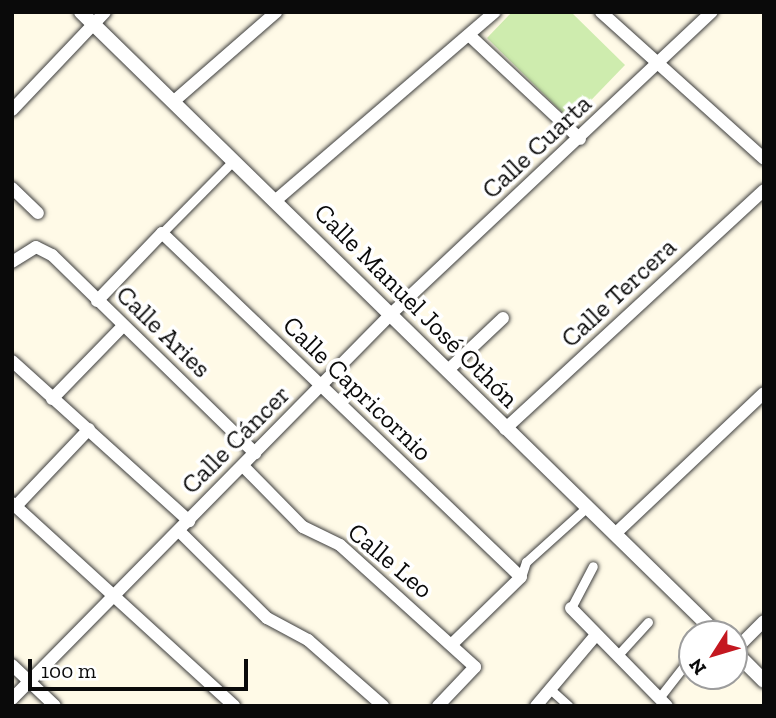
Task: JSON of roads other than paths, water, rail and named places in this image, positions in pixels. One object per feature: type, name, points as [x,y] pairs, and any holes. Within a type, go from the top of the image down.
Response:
[{"type":"street","name":"Calle Manuel José Othón","points":[[81,12],[703,620]]},
{"type":"street","points":[[12,110],[105,12]]},
{"type":"street","points":[[173,102],[276,12]]},
{"type":"street","points":[[275,201],[495,12]]},
{"type":"street","points":[[601,12],[764,159]]},
{"type":"street","name":"Calle Cuarta","points":[[391,314],[712,12]]},
{"type":"street","points":[[469,35],[580,139]]},
{"type":"street","points":[[97,301],[233,161]]},
{"type":"street","points":[[12,188],[38,213]]},
{"type":"street","name":"Calle Tercera","points":[[505,429],[764,190]]},
{"type":"street","name":"Calle Capricornio","points":[[162,233],[521,577]]},
{"type":"street","name":"Calle Aries","points":[[12,262],[37,247],[256,453]]},
{"type":"street","name":"Calle Cáncer","points":[[12,699],[391,314]]},
{"type":"street","points":[[447,371],[503,318]]},
{"type":"street","points":[[52,399],[123,326]]},
{"type":"street","points":[[12,361],[189,521]]},
{"type":"street","points":[[617,533],[764,393]]},
{"type":"street","points":[[89,429],[14,504],[112,597],[234,706]]},
{"type":"street","name":"Calle Leo","points":[[243,466],[303,527],[340,545],[475,667],[438,706]]},
{"type":"street","points":[[452,644],[521,577],[526,562],[587,507]]},
{"type":"street","points":[[179,531],[267,618],[308,640],[383,706]]},
{"type":"street","points":[[593,566],[571,608],[663,702],[678,677]]},
{"type":"street","points":[[748,637],[764,621]]},
{"type":"street","points":[[617,656],[648,622]]},
{"type":"street","points":[[536,706],[596,635]]},
{"type":"street","points":[[748,665],[764,681]]},
{"type":"street","points":[[12,666],[55,706]]},
{"type":"street","points":[[550,689],[569,706]]}]
